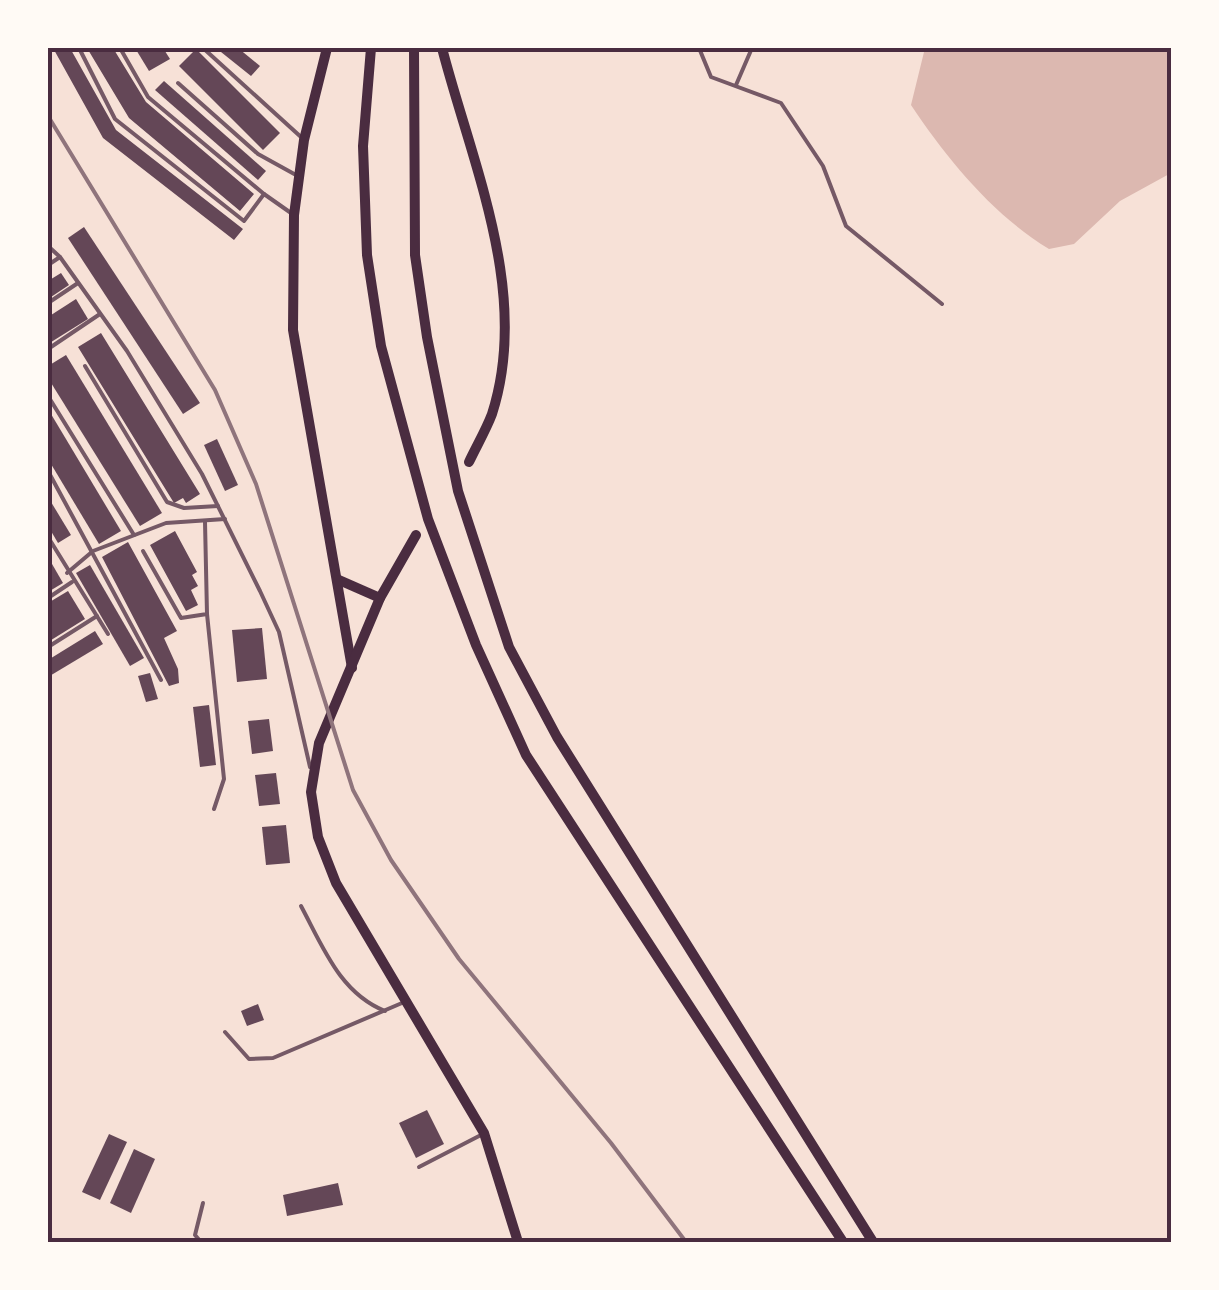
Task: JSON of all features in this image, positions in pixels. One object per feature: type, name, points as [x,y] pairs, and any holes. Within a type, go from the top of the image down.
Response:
[{"type":"main road","points":[[327,48],[304,140],[294,215],[293,330],[352,670]]},
{"type":"main road","points":[[371,48],[363,146],[367,254],[381,346],[428,520],[476,645],[526,755],[843,1242]]},
{"type":"main road","points":[[414,48],[416,254],[427,337],[458,490],[510,647],[557,737],[873,1242]]},
{"type":"main road","points":[[442,48],[483,192],[506,316],[492,414],[469,462]]},
{"type":"main road","points":[[416,536],[380,598],[319,743],[312,772],[318,837],[336,883],[484,1133],[518,1242]]},
{"type":"main road","points":[[339,580],[380,598]]},
{"type":"lane","points":[[79,48],[115,119],[244,221],[264,194]]},
{"type":"lane","points":[[120,48],[148,97],[294,215]]},
{"type":"lane","points":[[203,48],[304,140]]},
{"type":"lane","points":[[699,48],[711,77],[781,104],[823,166],[846,226],[942,304]]},
{"type":"lane","points":[[736,85],[752,48]]},
{"type":"lane","points":[[178,83],[258,154],[300,176]]},
{"type":"lane","points":[[48,246],[60,257],[146,382],[225,519],[279,632],[312,772]]},
{"type":"lane","points":[[48,265],[60,257]]},
{"type":"lane","points":[[48,303],[78,283]]},
{"type":"lane","points":[[48,349],[100,314]]},
{"type":"lane","points":[[85,366],[167,502],[184,508],[218,506]]},
{"type":"lane","points":[[48,396],[134,535]]},
{"type":"lane","points":[[48,470],[161,680]]},
{"type":"lane","points":[[67,572],[93,551],[166,524],[225,519]]},
{"type":"lane","points":[[204,522],[207,614],[224,779],[214,808]]},
{"type":"lane","points":[[48,537],[72,582],[108,634]]},
{"type":"lane","points":[[48,552],[54,548]]},
{"type":"lane","points":[[143,552],[181,618],[207,614]]},
{"type":"lane","points":[[48,598],[72,582]]},
{"type":"lane","points":[[48,646],[97,616]]},
{"type":"lane","points":[[302,906],[333,967],[361,1002],[385,1011]]},
{"type":"lane","points":[[226,1032],[249,1059],[274,1058],[405,1002]]},
{"type":"lane","points":[[419,1167],[457,1152],[484,1133]]},
{"type":"lane","points":[[202,1242],[196,1234],[203,1203]]},
{"type":"shaded area","points":[[925,48],[1171,48],[1171,173],[1120,201],[1074,244],[1049,249],[1009,220],[972,185],[911,105]]},
{"type":"building","points":[[53,48],[70,48],[116,130],[243,229],[234,240],[103,138]]},
{"type":"building","points":[[87,48],[113,48],[146,102],[254,194],[240,211],[129,118]]},
{"type":"building","points":[[135,48],[163,48],[170,59],[149,71]]},
{"type":"building","points":[[216,48],[238,48],[260,66],[251,76]]},
{"type":"building","points":[[196,49],[280,133],[263,150],[179,66]]},
{"type":"building","points":[[164,81],[266,171],[258,180],[155,90]]},
{"type":"building","points":[[84,227],[200,403],[183,414],[68,238]]},
{"type":"building","points":[[61,273],[69,285],[48,299],[48,281]]},
{"type":"building","points":[[76,299],[88,319],[48,344],[48,317]]},
{"type":"building","points":[[101,333],[200,494],[186,503],[183,498],[174,503],[78,347]]},
{"type":"building","points":[[66,355],[162,513],[140,526],[48,378],[48,366]]},
{"type":"building","points":[[48,409],[121,531],[99,544],[48,459]]},
{"type":"building","points":[[217,439],[238,485],[225,491],[204,445]]},
{"type":"building","points":[[48,497],[71,535],[58,543],[48,526]]},
{"type":"building","points":[[175,531],[197,572],[192,575],[198,586],[191,590],[198,605],[186,611],[150,545]]},
{"type":"building","points":[[128,542],[177,631],[164,638],[178,669],[179,683],[169,686],[102,557]]},
{"type":"building","points":[[48,557],[63,583],[48,592]]},
{"type":"building","points":[[90,565],[144,658],[130,666],[76,573]]},
{"type":"building","points":[[68,591],[85,619],[48,642],[48,603]]},
{"type":"building","points":[[262,628],[267,679],[237,682],[232,630]]},
{"type":"building","points":[[95,631],[103,644],[48,677],[48,660]]},
{"type":"building","points":[[150,673],[158,699],[146,702],[138,676]]},
{"type":"building","points":[[209,705],[216,765],[200,767],[193,707]]},
{"type":"building","points":[[269,719],[273,751],[252,754],[248,721]]},
{"type":"building","points":[[276,773],[280,804],[259,806],[255,775]]},
{"type":"building","points":[[286,825],[290,863],[266,865],[262,827]]},
{"type":"building","points":[[258,1004],[264,1020],[247,1026],[241,1011]]},
{"type":"building","points":[[427,1110],[444,1144],[416,1158],[399,1123]]},
{"type":"building","points":[[109,1134],[127,1142],[100,1200],[82,1192]]},
{"type":"building","points":[[134,1149],[155,1159],[131,1213],[110,1203]]},
{"type":"building","points":[[338,1183],[343,1205],[287,1216],[283,1195]]},
{"type":"railway","points":[[48,116],[215,390],[256,484],[353,790],[391,860],[459,959],[611,1143],[686,1242]]}]
